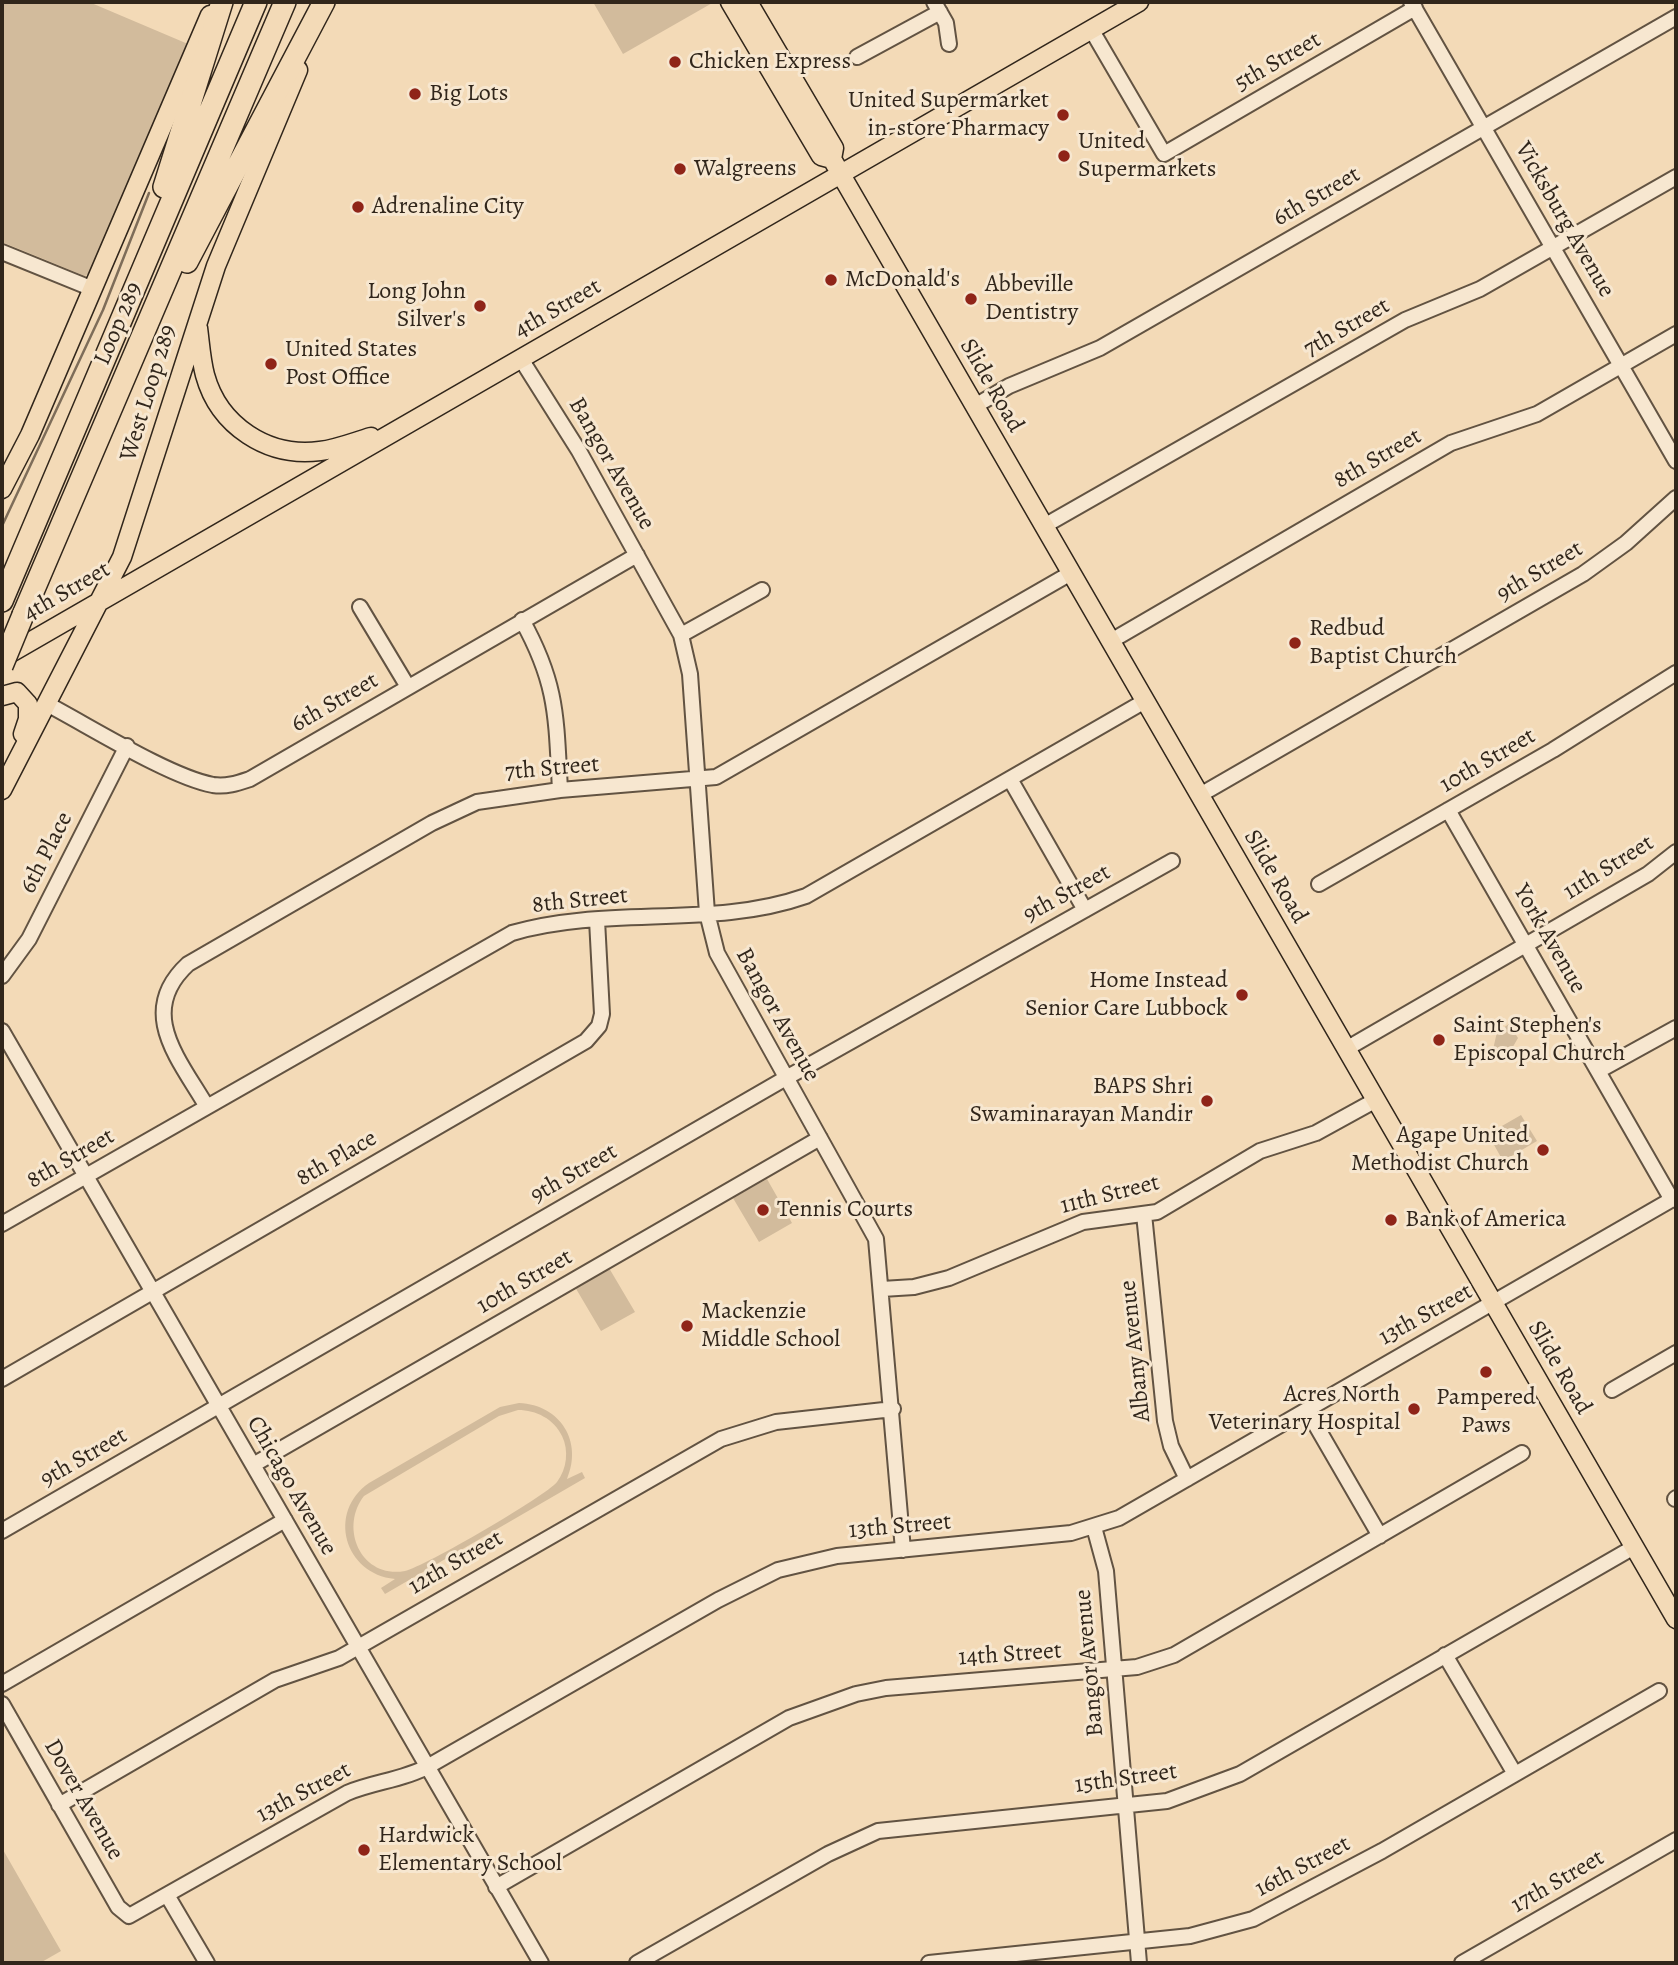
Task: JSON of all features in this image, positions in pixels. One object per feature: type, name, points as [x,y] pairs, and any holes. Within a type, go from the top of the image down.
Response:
[{"type":"highway","points":[[114,335],[222,2]]},
{"type":"highway","name":"Loop 289","points":[[2,600],[256,2]]},
{"type":"highway","name":"Loop 289","points":[[2,666],[285,2]]},
{"type":"highway","points":[[126,375],[326,2]]},
{"type":"main road","points":[[2,489],[30,435],[215,2]]},
{"type":"main road","name":"West Loop 289","points":[[3,788],[121,557],[197,321],[228,235],[326,2]]},
{"type":"main road","name":"Slide Road","points":[[730,2],[821,156],[836,167],[1676,1619]]},
{"type":"main road","name":"Slide Road","points":[[748,2],[834,148],[836,167]]},
{"type":"main road","name":"4th Street","points":[[2,658],[521,359],[836,167],[1139,2]]},
{"type":"main road","points":[[197,321],[205,375],[212,392],[231,421],[259,443],[297,452],[319,452],[401,428]]},
{"type":"main road","points":[[2,696],[17,692],[28,704],[29,712],[3,788]]},
{"type":"street","name":"5th Street","points":[[1091,29],[1164,154],[1413,5]]},
{"type":"street","name":"Vicksburg Avenue","points":[[1413,5],[1676,461]]},
{"type":"street","points":[[857,57],[937,7],[946,23],[949,44]]},
{"type":"street","name":"6th Street","points":[[975,406],[1009,386],[1100,348],[1676,17]]},
{"type":"street","name":"7th Street","points":[[1044,526],[1405,320],[1480,289],[1676,177]]},
{"type":"street","points":[[2,252],[93,289]]},
{"type":"street","name":"8th Street","points":[[1111,641],[1451,443],[1537,414],[1676,334]]},
{"type":"street","name":"Bangor Avenue","points":[[521,359],[579,451],[681,635],[690,674],[707,913],[717,953],[729,981],[876,1240],[893,1409],[903,1550]]},
{"type":"street","name":"9th Street","points":[[1200,795],[1583,574],[1626,543],[1676,499]]},
{"type":"street","name":"6th Street","points":[[47,704],[127,747],[197,780],[230,786],[250,779],[637,555]]},
{"type":"street","name":"7th Street","points":[[207,1107],[167,1037],[163,1022],[165,996],[170,985],[177,975],[197,959],[458,809],[500,796],[699,781],[716,777],[1071,573]]},
{"type":"street","points":[[681,635],[762,590]]},
{"type":"street","points":[[360,607],[408,687]]},
{"type":"street","points":[[522,620],[549,677],[556,714],[560,790]]},
{"type":"street","name":"10th Street","points":[[1319,884],[1575,737],[1676,673]]},
{"type":"street","name":"8th Street","points":[[2,1224],[484,946],[536,926],[757,909],[806,896],[1145,701]]},
{"type":"street","name":"6th Place","points":[[2,976],[20,956],[55,872],[127,747]]},
{"type":"street","points":[[1010,779],[1085,910]]},
{"type":"street","name":"York Avenue","points":[[1448,810],[1674,1198]]},
{"type":"street","name":"11th Street","points":[[1346,1049],[1648,874],[1676,852]]},
{"type":"street","name":"9th Street","points":[[2,1531],[786,1078],[1172,861]]},
{"type":"street","name":"8th Place","points":[[2,1379],[586,1041],[598,1026],[602,1014],[597,920]]},
{"type":"street","points":[[189,945],[197,959]]},
{"type":"street","points":[[1598,1071],[1676,1028]]},
{"type":"street","name":"Chicago Avenue","points":[[2,1031],[541,1963]]},
{"type":"street","name":"11th Street","points":[[882,1289],[914,1287],[949,1278],[1083,1222],[1144,1214],[1172,1204],[1261,1151],[1316,1133],[1376,1100]]},
{"type":"street","name":"10th Street","points":[[253,1465],[820,1138]]},
{"type":"street","name":"13th Street","points":[[129,1916],[347,1793],[373,1782],[406,1776],[427,1767],[768,1574],[805,1562],[837,1556],[1055,1535],[1094,1527],[1127,1514],[1674,1198]]},
{"type":"street","name":"Albany Avenue","points":[[1144,1214],[1165,1421],[1171,1446],[1186,1479]]},
{"type":"street","points":[[1612,1390],[1676,1353]]},
{"type":"street","name":"12th Street","points":[[59,1805],[275,1680],[325,1664],[358,1647],[720,1439],[776,1422],[893,1409]]},
{"type":"street","points":[[1307,1410],[1380,1536]]},
{"type":"street","name":"14th Street","points":[[496,1886],[789,1718],[827,1703],[886,1688],[1114,1669],[1151,1663],[1174,1655],[1522,1453]]},
{"type":"street","points":[[2,1684],[285,1520]]},
{"type":"street","name":"Bangor Avenue","points":[[1094,1527],[1106,1572],[1139,1963]]},
{"type":"street","name":"15th Street","points":[[637,1963],[828,1854],[877,1831],[1167,1801],[1240,1774],[1634,1547]]},
{"type":"street","points":[[1445,1655],[1515,1774]]},
{"type":"street","name":"16th Street","points":[[929,1963],[1001,1959],[1190,1936],[1253,1919],[1304,1895],[1659,1691]]},
{"type":"street","name":"Dover Avenue","points":[[2,1704],[118,1907],[129,1916]]},
{"type":"street","name":"17th Street","points":[[1462,1963],[1676,1840]]},
{"type":"street","points":[[167,1895],[207,1963]]},
{"type":"shaded area","points":[[4,2],[89,2],[188,44],[92,271],[85,276],[2,242]]},
{"type":"shaded area","points":[[593,2],[714,2],[623,54]]},
{"type":"shaded area","points":[[1509,1024],[1518,1038],[1504,1062],[1492,1054],[1497,1032]]},
{"type":"shaded area","points":[[1521,1115],[1537,1141],[1503,1161],[1488,1134]]},
{"type":"shaded area","name":"Tennis Courts","points":[[767,1179],[792,1223],[759,1242],[733,1198]]},
{"type":"shaded area","points":[[609,1268],[635,1312],[601,1331],[575,1287]]},
{"type":"shaded area","points":[[519,1403],[534,1405],[557,1418],[570,1439],[572,1452],[567,1479],[582,1472],[585,1478],[385,1594],[381,1588],[395,1579],[378,1575],[364,1566],[353,1554],[347,1540],[345,1525],[348,1510],[356,1495],[369,1483],[500,1407]],"holes":[[[525,1410],[549,1420],[562,1436],[566,1459],[557,1482],[509,1515],[417,1567],[405,1571],[390,1571],[377,1567],[366,1559],[354,1536],[357,1509],[364,1496],[499,1416]]]},
{"type":"shaded area","points":[[2,1848],[61,1951],[40,1963],[2,1963]]},
{"type":"waterway","points":[[2,526],[103,310],[149,193]]},
{"type":"place","name":"Chicken Express","points":[[675,62]]},
{"type":"place","name":"Big Lots","points":[[415,94]]},
{"type":"place","name":"United Supermarket in-store Pharmacy","points":[[1063,115]]},
{"type":"place","name":"United Supermarkets","points":[[1064,156]]},
{"type":"place","name":"Walgreens","points":[[680,169]]},
{"type":"place","name":"Adrenaline City","points":[[358,207]]},
{"type":"place","name":"McDonald's","points":[[831,280]]},
{"type":"place","name":"Abbeville Dentistry","points":[[971,299]]},
{"type":"place","name":"Long John Silver's","points":[[480,306]]},
{"type":"place","name":"United States Post Office","points":[[271,364]]},
{"type":"place","name":"Redbud Baptist Church","points":[[1295,643]]},
{"type":"place","name":"Home Instead Senior Care Lubbock","points":[[1242,995]]},
{"type":"place","name":"Saint Stephen's Episcopal Church","points":[[1439,1040]]},
{"type":"place","name":"BAPS Shri Swaminarayan Mandir","points":[[1207,1101]]},
{"type":"place","name":"Agape United Methodist Church","points":[[1543,1150]]},
{"type":"place","name":"Tennis Courts","points":[[763,1210]]},
{"type":"place","name":"Bank of America","points":[[1391,1220]]},
{"type":"place","name":"Mackenzie Middle School","points":[[687,1326]]},
{"type":"place","name":"Pampered Paws","points":[[1486,1372]]},
{"type":"place","name":"Acres North Veterinary Hospital","points":[[1414,1409]]},
{"type":"place","name":"Hardwick Elementary School","points":[[364,1850]]}]
